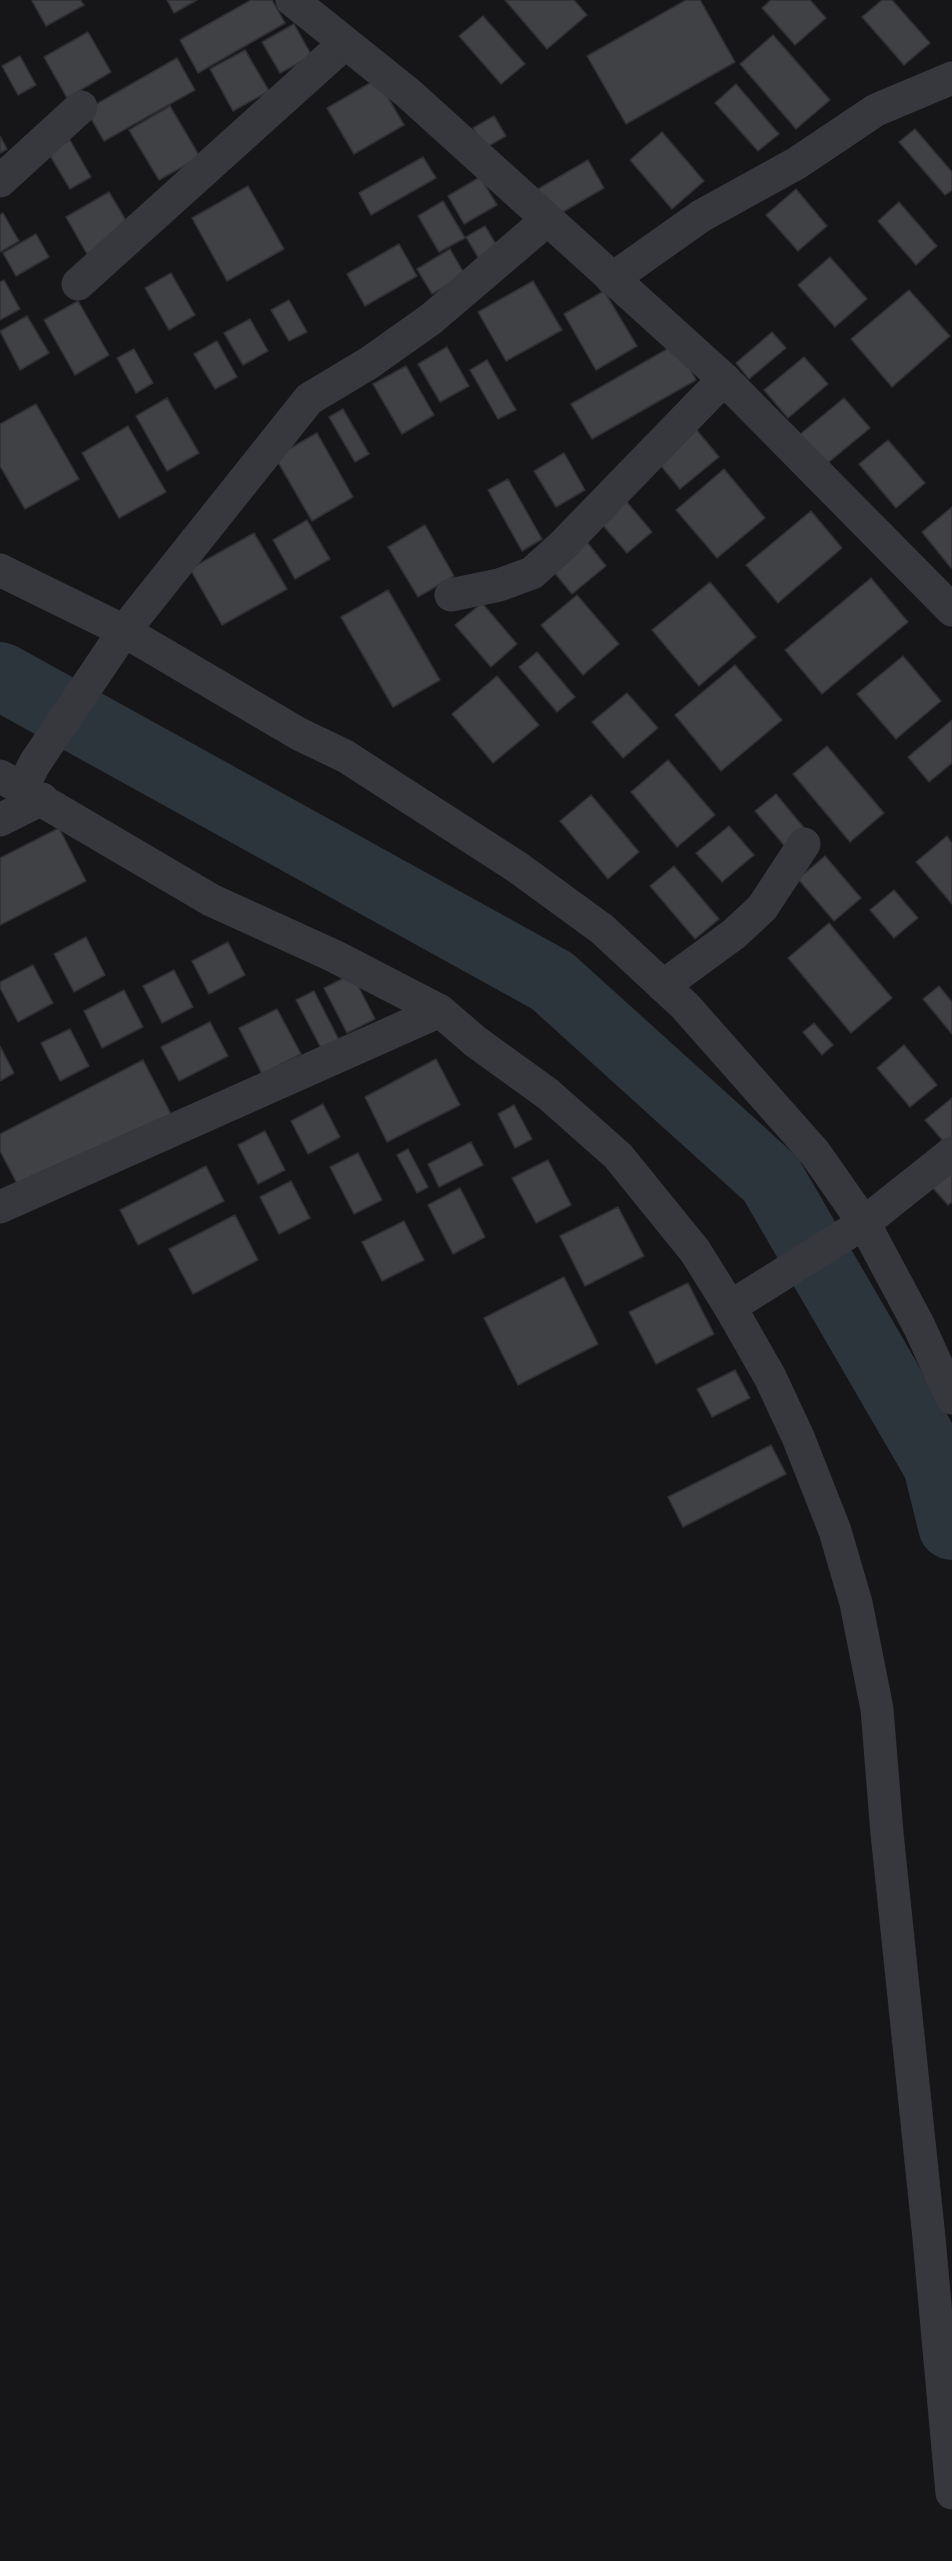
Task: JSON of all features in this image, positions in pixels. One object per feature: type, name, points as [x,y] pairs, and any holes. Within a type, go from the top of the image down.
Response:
[{"type":"street","points":[[292,0],[408,93],[724,379],[952,610]]},
{"type":"street","points":[[78,284],[345,44]]},
{"type":"street","points":[[612,279],[700,216],[797,163],[876,110],[952,78]]},
{"type":"street","points":[[0,181],[81,107]]},
{"type":"street","points":[[0,820],[124,631],[309,399],[369,363],[431,319],[547,220]]},
{"type":"street","points":[[451,595],[499,585],[532,573],[563,545],[724,379]]},
{"type":"street","points":[[0,570],[124,631],[299,734],[345,756],[517,867],[602,929],[685,1006],[815,1153],[853,1230],[919,1326],[952,1398]]},
{"type":"street","points":[[21,787],[211,900],[334,956],[440,1011],[476,1042],[548,1094],[618,1156],[695,1251],[770,1377],[798,1437],[835,1531],[856,1603],[877,1709],[887,1833],[929,2238],[952,2493]]},
{"type":"street","points":[[663,986],[734,934],[762,908],[804,844]]},
{"type":"street","points":[[0,1207],[440,1011]]},
{"type":"street","points":[[730,1307],[853,1230],[952,1153]]},
{"type":"building","points":[[33,0],[80,0],[84,5],[46,26]]},
{"type":"building","points":[[167,0],[197,0],[174,13]]},
{"type":"building","points":[[251,0],[272,0],[285,23],[198,73],[180,40]]},
{"type":"building","points":[[505,0],[574,0],[587,15],[547,49]]},
{"type":"building","points":[[686,0],[700,0],[735,62],[626,124],[587,56]]},
{"type":"building","points":[[771,0],[810,0],[826,18],[795,45],[762,8]]},
{"type":"building","points":[[882,0],[892,0],[930,43],[904,65],[862,17]]},
{"type":"building","points":[[483,16],[525,64],[501,84],[459,36]]},
{"type":"building","points":[[294,24],[312,56],[280,73],[262,42]]},
{"type":"building","points":[[88,32],[111,72],[67,98],[44,57]]},
{"type":"building","points":[[773,35],[830,100],[796,129],[740,64]]},
{"type":"building","points":[[245,50],[269,91],[233,111],[210,69]]},
{"type":"building","points":[[20,56],[36,85],[18,95],[2,66]]},
{"type":"building","points":[[177,58],[195,90],[104,141],[86,110]]},
{"type":"building","points":[[377,79],[404,125],[354,154],[327,108]]},
{"type":"building","points":[[736,84],[779,134],[758,151],[715,103]]},
{"type":"building","points":[[170,106],[200,157],[159,180],[129,130]]},
{"type":"building","points":[[494,116],[506,136],[485,148],[473,128]]},
{"type":"building","points":[[915,129],[952,172],[952,190],[945,195],[899,142]]},
{"type":"building","points":[[662,132],[704,181],[672,209],[630,160]]},
{"type":"building","points":[[0,136],[7,149],[0,153]]},
{"type":"building","points":[[70,140],[91,177],[70,189],[48,152]]},
{"type":"building","points":[[423,157],[436,178],[371,215],[359,193]]},
{"type":"building","points":[[588,160],[604,188],[554,217],[538,189]]},
{"type":"building","points":[[480,177],[497,205],[464,224],[448,196]]},
{"type":"building","points":[[248,186],[284,249],[227,281],[192,218]]},
{"type":"building","points":[[796,189],[827,226],[798,251],[766,215]]},
{"type":"building","points":[[109,192],[131,229],[87,254],[66,217]]},
{"type":"building","points":[[443,201],[465,238],[439,252],[418,216]]},
{"type":"building","points":[[899,202],[937,246],[916,265],[878,221]]},
{"type":"building","points":[[3,213],[19,241],[0,252],[0,215]]},
{"type":"building","points":[[485,226],[500,251],[481,262],[466,237]]},
{"type":"building","points":[[36,234],[49,257],[16,276],[3,253]]},
{"type":"building","points":[[399,244],[417,276],[365,306],[347,274]]},
{"type":"building","points":[[450,249],[465,275],[432,294],[417,269]]},
{"type":"building","points":[[830,257],[867,299],[835,327],[798,285]]},
{"type":"building","points":[[171,273],[195,315],[169,330],[145,288]]},
{"type":"building","points":[[4,280],[20,309],[0,320],[0,282]]},
{"type":"building","points":[[533,281],[562,330],[506,361],[478,312]]},
{"type":"building","points":[[909,290],[950,336],[892,387],[851,339]]},
{"type":"building","points":[[604,291],[637,346],[596,370],[564,314]]},
{"type":"building","points":[[289,300],[307,332],[289,341],[271,310]]},
{"type":"building","points":[[78,301],[109,355],[75,375],[44,320]]},
{"type":"building","points":[[27,316],[49,353],[20,370],[0,331]]},
{"type":"building","points":[[250,319],[268,351],[243,365],[224,333]]},
{"type":"building","points":[[772,332],[786,348],[749,379],[736,363]]},
{"type":"building","points":[[217,341],[237,377],[215,389],[194,354]]},
{"type":"building","points":[[676,344],[696,380],[592,439],[571,404]]},
{"type":"building","points":[[447,347],[469,386],[440,402],[418,364]]},
{"type":"building","points":[[134,349],[153,383],[136,393],[117,358]]},
{"type":"building","points":[[804,357],[828,384],[788,418],[764,390]]},
{"type":"building","points":[[487,360],[516,410],[498,419],[470,370]]},
{"type":"building","points":[[406,366],[434,415],[402,434],[373,384]]},
{"type":"building","points":[[167,398],[199,453],[167,471],[136,416]]},
{"type":"building","points":[[844,398],[870,428],[824,466],[798,436]]},
{"type":"building","points":[[36,404],[79,479],[25,509],[0,466],[0,424]]},
{"type":"building","points":[[343,409],[369,454],[355,462],[329,417]]},
{"type":"building","points":[[128,426],[166,492],[119,518],[82,453]]},
{"type":"building","points":[[695,428],[719,457],[680,489],[657,461]]},
{"type":"building","points":[[317,433],[353,497],[312,521],[275,457]]},
{"type":"building","points":[[888,440],[925,483],[896,508],[859,464]]},
{"type":"building","points":[[564,453],[585,490],[556,507],[534,471]]},
{"type":"building","points":[[724,469],[765,518],[717,558],[676,510]]},
{"type":"building","points":[[508,479],[542,539],[522,551],[488,490]]},
{"type":"building","points":[[626,501],[652,532],[627,553],[600,522]]},
{"type":"building","points":[[952,507],[952,567],[951,568],[922,532]]},
{"type":"building","points":[[811,511],[842,548],[778,603],[746,565]]},
{"type":"building","points":[[307,520],[330,559],[295,579],[273,540]]},
{"type":"building","points":[[425,525],[454,576],[418,597],[388,547]]},
{"type":"building","points":[[254,533],[287,589],[222,625],[190,569]]},
{"type":"building","points":[[583,537],[606,566],[572,594],[549,566]]},
{"type":"building","points":[[871,578],[908,622],[822,694],[785,650]]},
{"type":"building","points":[[710,582],[756,637],[699,686],[652,630]]},
{"type":"building","points":[[388,590],[440,680],[393,707],[341,617]]},
{"type":"building","points":[[577,595],[619,644],[583,675],[541,625]]},
{"type":"building","points":[[482,603],[517,644],[491,667],[455,625]]},
{"type":"building","points":[[537,652],[575,697],[557,712],[519,667]]},
{"type":"building","points":[[903,656],[941,701],[896,739],[857,694]]},
{"type":"building","points":[[735,665],[782,720],[721,771],[675,715]]},
{"type":"building","points":[[497,676],[539,725],[493,763],[452,714]]},
{"type":"building","points":[[627,693],[658,728],[623,758],[592,722]]},
{"type":"building","points":[[952,720],[952,763],[929,782],[908,757]]},
{"type":"building","points":[[827,746],[884,813],[850,842],[793,774]]},
{"type":"building","points":[[668,760],[715,815],[677,847],[631,792]]},
{"type":"building","points":[[776,794],[809,834],[789,851],[755,811]]},
{"type":"building","points":[[591,795],[639,852],[608,879],[560,821]]},
{"type":"building","points":[[729,826],[754,855],[722,882],[696,853]]},
{"type":"building","points":[[59,828],[86,881],[0,925],[0,858]]},
{"type":"building","points":[[947,836],[952,843],[952,904],[916,862]]},
{"type":"building","points":[[825,856],[861,898],[834,921],[798,879]]},
{"type":"building","points":[[674,866],[719,919],[695,939],[650,886]]},
{"type":"building","points":[[894,890],[918,918],[894,938],[870,910]]},
{"type":"building","points":[[829,923],[892,998],[851,1033],[788,958]]},
{"type":"building","points":[[86,937],[105,975],[74,992],[54,954]]},
{"type":"building","points":[[228,942],[245,975],[209,994],[192,961]]},
{"type":"building","points":[[33,965],[53,1003],[18,1022],[0,988],[0,982]]},
{"type":"building","points":[[174,970],[193,1007],[162,1023],[143,986]]},
{"type":"building","points":[[352,974],[375,1019],[347,1033],[324,988]]},
{"type":"building","points":[[939,986],[952,1002],[952,1034],[923,999]]},
{"type":"building","points":[[124,990],[143,1027],[102,1048],[84,1011]]},
{"type":"building","points":[[314,991],[339,1040],[321,1048],[296,1000]]},
{"type":"building","points":[[277,1009],[301,1054],[262,1074],[239,1028]]},
{"type":"building","points":[[210,1022],[228,1056],[179,1081],[161,1047]]},
{"type":"building","points":[[814,1023],[833,1045],[822,1055],[803,1032]]},
{"type":"building","points":[[70,1029],[89,1066],[60,1081],[41,1043]]},
{"type":"building","points":[[904,1045],[937,1085],[910,1107],[877,1068]]},
{"type":"building","points":[[0,1046],[14,1073],[0,1081]]},
{"type":"building","points":[[436,1059],[460,1105],[387,1142],[365,1097]]},
{"type":"building","points":[[143,1060],[171,1114],[21,1191],[0,1151],[0,1134]]},
{"type":"building","points":[[952,1098],[952,1148],[950,1149],[925,1120]]},
{"type":"building","points":[[323,1104],[340,1137],[308,1154],[291,1121]]},
{"type":"building","points":[[514,1105],[532,1139],[515,1148],[498,1114]]},
{"type":"building","points":[[265,1131],[285,1170],[258,1184],[238,1145]]},
{"type":"building","points":[[471,1142],[483,1165],[439,1187],[428,1164]]},
{"type":"building","points":[[408,1149],[428,1187],[417,1193],[397,1155]]},
{"type":"building","points":[[358,1153],[382,1200],[354,1214],[330,1167]]},
{"type":"building","points":[[952,1156],[952,1202],[948,1205],[925,1179]]},
{"type":"building","points":[[548,1160],[571,1205],[536,1223],[512,1178]]},
{"type":"building","points":[[206,1166],[224,1201],[138,1245],[120,1210]]},
{"type":"building","points":[[291,1181],[310,1218],[279,1234],[260,1197]]},
{"type":"building","points":[[460,1188],[485,1237],[453,1254],[428,1205]]},
{"type":"building","points":[[618,1207],[644,1256],[585,1286],[560,1236]]},
{"type":"building","points":[[235,1215],[258,1260],[193,1294],[169,1249]]},
{"type":"building","points":[[404,1221],[424,1260],[382,1281],[362,1242]]},
{"type":"building","points":[[564,1277],[598,1344],[518,1385],[484,1318]]},
{"type":"building","points":[[688,1283],[714,1334],[656,1364],[629,1312]]},
{"type":"building","points":[[735,1370],[750,1398],[712,1417],[697,1389]]},
{"type":"building","points":[[771,1445],[786,1474],[683,1527],[668,1497]]},
{"type":"waterway","points":[[0,676],[552,981],[771,1179],[937,1465],[952,1526]]}]
